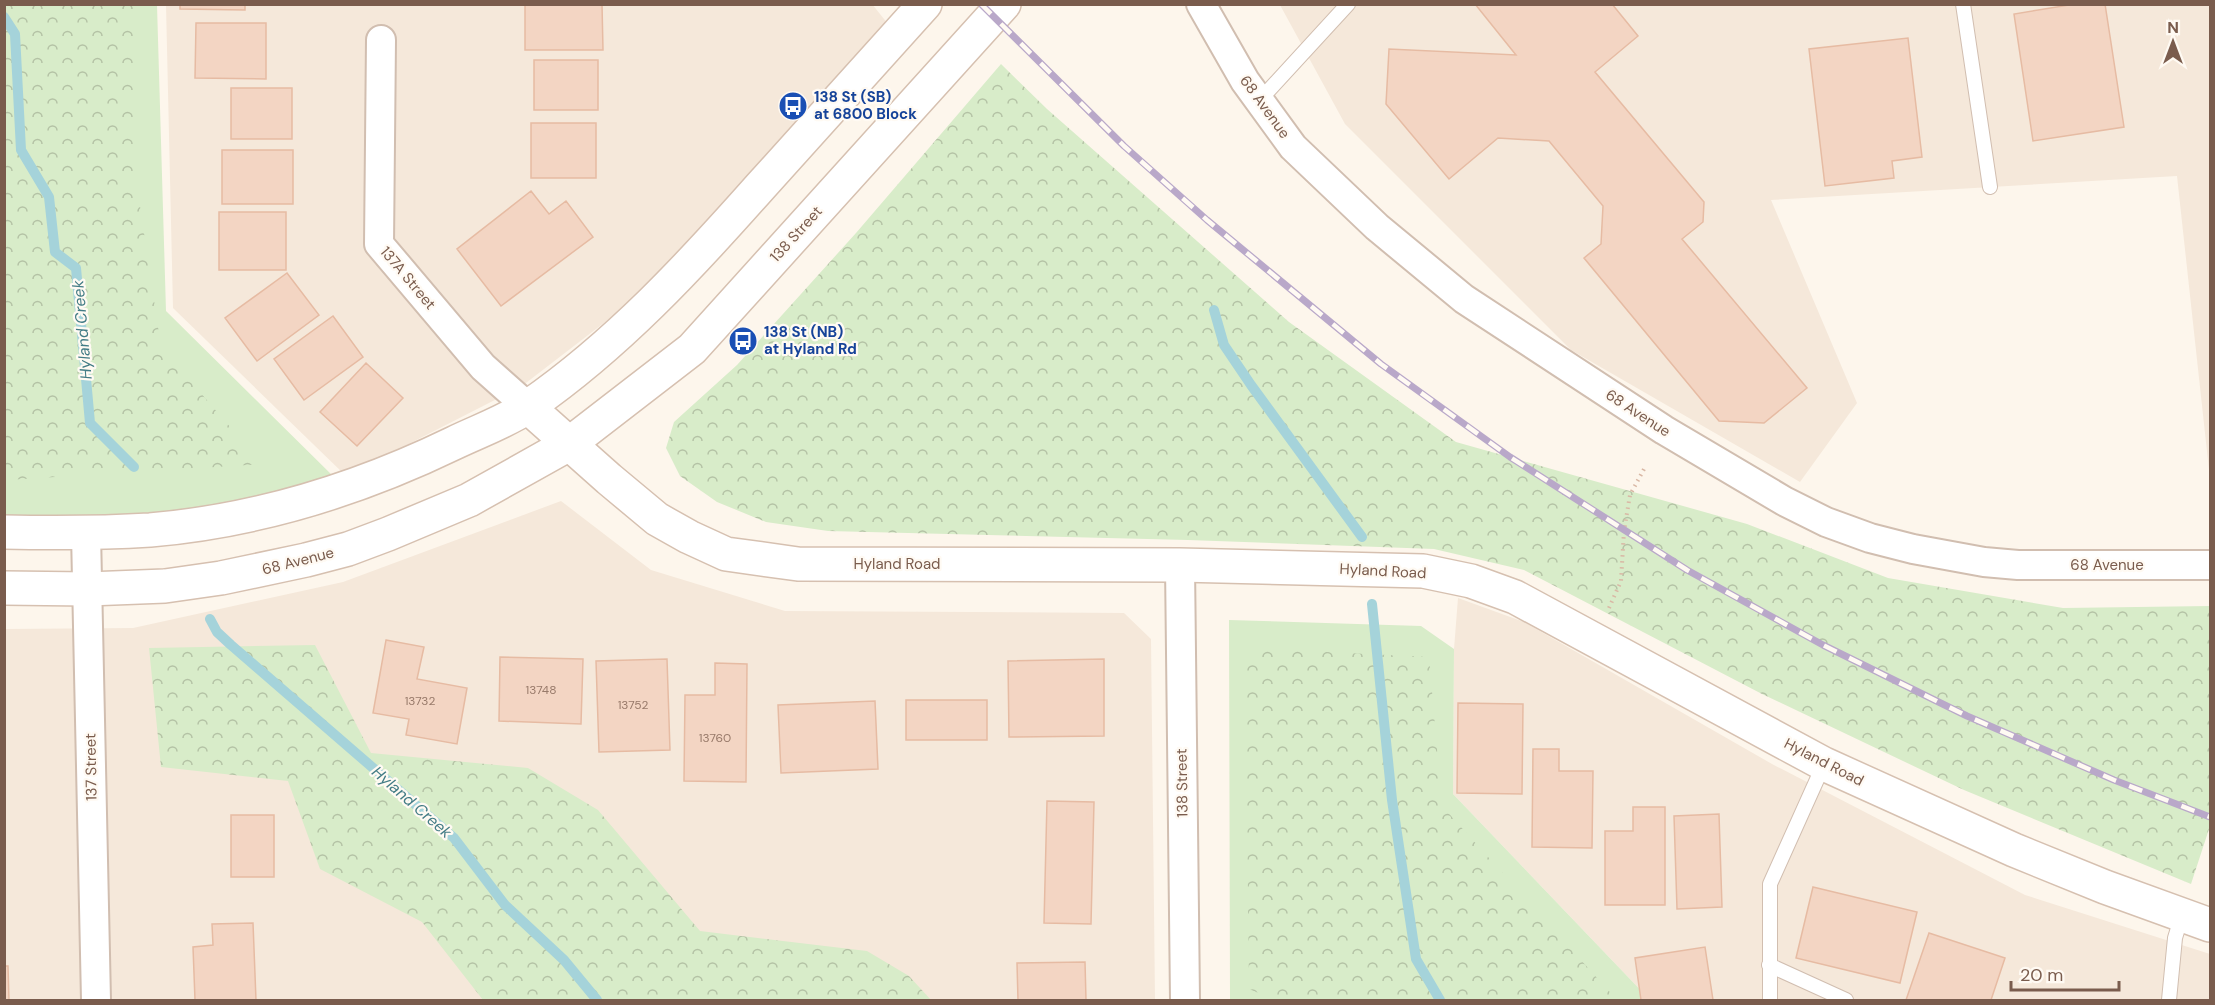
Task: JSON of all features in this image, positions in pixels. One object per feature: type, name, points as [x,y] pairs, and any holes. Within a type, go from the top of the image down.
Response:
[{"type":"main road","points":[[4,532],[86,533],[152,530],[234,518],[347,489],[426,457],[528,407],[624,329],[681,274],[925,4]]},
{"type":"main road","name":"138 Street","points":[[569,444],[692,349],[1004,4]]},
{"type":"main road","name":"Hyland Road","points":[[528,407],[657,519],[726,554],[798,564],[1180,565],[1423,571],[1471,581],[1525,602],[1824,764],[2014,850],[2104,887],[2196,920]]},
{"type":"main road","name":"68 Avenue","points":[[4,588],[88,589],[165,586],[221,579],[348,549],[469,500],[569,444]]},
{"type":"street","name":"68 Avenue","points":[[1201,4],[1226,51],[1293,147],[1377,227],[1464,299],[1664,430],[1784,501],[1826,522],[1892,543],[1984,562],[2018,565],[2211,565]]},
{"type":"street","name":"137A Street","points":[[381,40],[379,244],[483,367],[528,407]]},
{"type":"street","name":"137 Street","points":[[86,533],[96,1000]]},
{"type":"street","name":"138 Street","points":[[1180,565],[1185,1000]]},
{"type":"lane","points":[[1259,101],[1348,4]]},
{"type":"lane","points":[[1963,4],[1990,187]]},
{"type":"lane","points":[[1770,1000],[1770,884],[1824,764]]},
{"type":"lane","points":[[2169,1000],[2175,938],[2196,920]]},
{"type":"lane","points":[[1769,965],[1846,1000]]},
{"type":"path","points":[[1608,609],[1621,581],[1624,531],[1630,495],[1644,469]]},
{"type":"shaded area","points":[[872,4],[888,24],[644,292],[522,386],[346,476],[173,308],[166,5]]},
{"type":"shaded area","points":[[1280,5],[2210,5],[2210,479],[2177,176],[1771,200],[1857,403],[1800,482],[1571,350],[1345,124]]},
{"type":"shaded area","points":[[561,501],[651,570],[785,611],[1124,613],[1151,639],[1155,1000],[5,1000],[4,629],[133,628],[343,582]]},
{"type":"shaded area","points":[[1458,598],[1524,622],[1772,764],[2025,895],[2210,954],[2210,1000],[1650,1000],[1453,794],[1454,649]]},
{"type":"green space","points":[[5,4],[133,5],[134,166],[161,347],[262,464],[7,480],[4,475]]},
{"type":"green space","points":[[4,5],[157,5],[166,311],[335,478],[245,512],[5,517]]},
{"type":"green space","points":[[1001,64],[1047,109],[1289,322],[1456,442],[1747,524],[1888,578],[2063,608],[2210,606],[2210,826],[2191,884],[1964,790],[1762,694],[1524,570],[1434,549],[828,531],[766,522],[717,502],[680,476],[666,448],[674,422],[737,365],[856,233]]},
{"type":"green space","points":[[1229,620],[1421,626],[1454,649],[1453,794],[1650,1000],[1230,1000]]},
{"type":"green space","points":[[315,645],[371,753],[528,768],[598,810],[700,931],[867,951],[909,976],[931,1000],[483,1000],[422,922],[320,869],[288,781],[161,767],[149,648]]},
{"type":"green space","points":[[1245,648],[1429,657],[1442,806],[1617,1000],[1275,1000],[1249,989]]},
{"type":"building","points":[[180,4],[245,4],[245,10],[180,9]]},
{"type":"building","points":[[525,4],[602,4],[603,50],[525,50]]},
{"type":"building","points":[[1475,4],[1612,4],[1638,36],[1595,72],[1704,202],[1703,222],[1682,239],[1807,388],[1764,423],[1719,421],[1584,258],[1601,244],[1603,206],[1549,141],[1498,138],[1449,179],[1386,104],[1389,49],[1516,55]]},
{"type":"building","points":[[2075,4],[2105,4],[2124,127],[2033,141],[2014,14]]},
{"type":"building","points":[[196,23],[266,23],[266,79],[195,78]]},
{"type":"building","points":[[1908,38],[1922,157],[1892,161],[1894,178],[1825,186],[1809,49]]},
{"type":"building","points":[[534,60],[598,60],[598,110],[534,110]]},
{"type":"building","points":[[231,88],[292,88],[292,139],[231,139]]},
{"type":"building","points":[[531,123],[596,123],[596,178],[531,178]]},
{"type":"building","points":[[222,150],[293,150],[293,204],[222,204]]},
{"type":"building","points":[[531,191],[549,214],[566,201],[593,237],[501,306],[457,249]]},
{"type":"building","points":[[219,212],[286,212],[286,270],[219,270]]},
{"type":"building","points":[[287,273],[319,315],[257,361],[225,318]]},
{"type":"building","points":[[333,316],[363,357],[304,400],[274,359]]},
{"type":"building","points":[[366,363],[403,398],[357,446],[320,412]]},
{"type":"building","points":[[386,640],[424,647],[417,679],[467,688],[457,744],[406,735],[409,719],[373,713]]},
{"type":"building","points":[[500,657],[583,659],[581,724],[499,721]]},
{"type":"building","points":[[667,659],[670,750],[599,752],[596,661]]},
{"type":"building","points":[[1104,659],[1104,736],[1009,737],[1008,661]]},
{"type":"building","points":[[715,663],[747,664],[746,782],[684,781],[685,695],[715,695]]},
{"type":"building","points":[[906,700],[987,700],[987,740],[906,740]]},
{"type":"building","points":[[875,701],[878,769],[781,773],[778,705]]},
{"type":"building","points":[[1458,703],[1523,704],[1522,794],[1457,793]]},
{"type":"building","points":[[1533,749],[1559,749],[1559,771],[1593,771],[1592,848],[1532,847]]},
{"type":"building","points":[[1047,801],[1094,802],[1091,924],[1044,923]]},
{"type":"building","points":[[1633,807],[1665,807],[1665,905],[1605,905],[1605,831],[1633,831]]},
{"type":"building","points":[[1719,814],[1722,907],[1677,909],[1674,816]]},
{"type":"building","points":[[231,815],[274,815],[274,877],[231,877]]},
{"type":"building","points":[[1813,887],[1917,912],[1900,983],[1796,958]]},
{"type":"building","points":[[253,923],[256,1000],[195,1000],[193,947],[213,945],[212,924]]},
{"type":"building","points":[[1929,933],[2005,958],[1991,1000],[1906,1000]]},
{"type":"building","points":[[1705,947],[1713,1000],[1641,1000],[1635,958]]},
{"type":"building","points":[[1085,962],[1086,1000],[1018,1000],[1017,963]]},
{"type":"building","points":[[4,966],[8,966],[9,1000],[4,1000]]},
{"type":"waterway","name":"Hyland Creek","points":[[4,17],[15,34],[21,150],[49,197],[55,252],[76,268],[90,423],[134,467]]},
{"type":"waterway","points":[[1214,310],[1224,345],[1362,537]]},
{"type":"waterway","points":[[1372,604],[1392,800],[1416,959],[1440,1000]]},
{"type":"waterway","name":"Hyland Creek","points":[[210,619],[217,632],[231,645],[454,838],[505,905],[564,960],[597,1000]]},
{"type":"railway","points":[[981,4],[1124,146],[1207,220],[1381,364],[1510,457],[1687,570],[1823,645],[1967,716],[2114,780],[2210,817]]},
{"type":"place","name":"138 St (SB) at 6800 Block","points":[[793,106]]},
{"type":"place","name":"138 St (NB) at Hyland Rd","points":[[743,341]]}]
